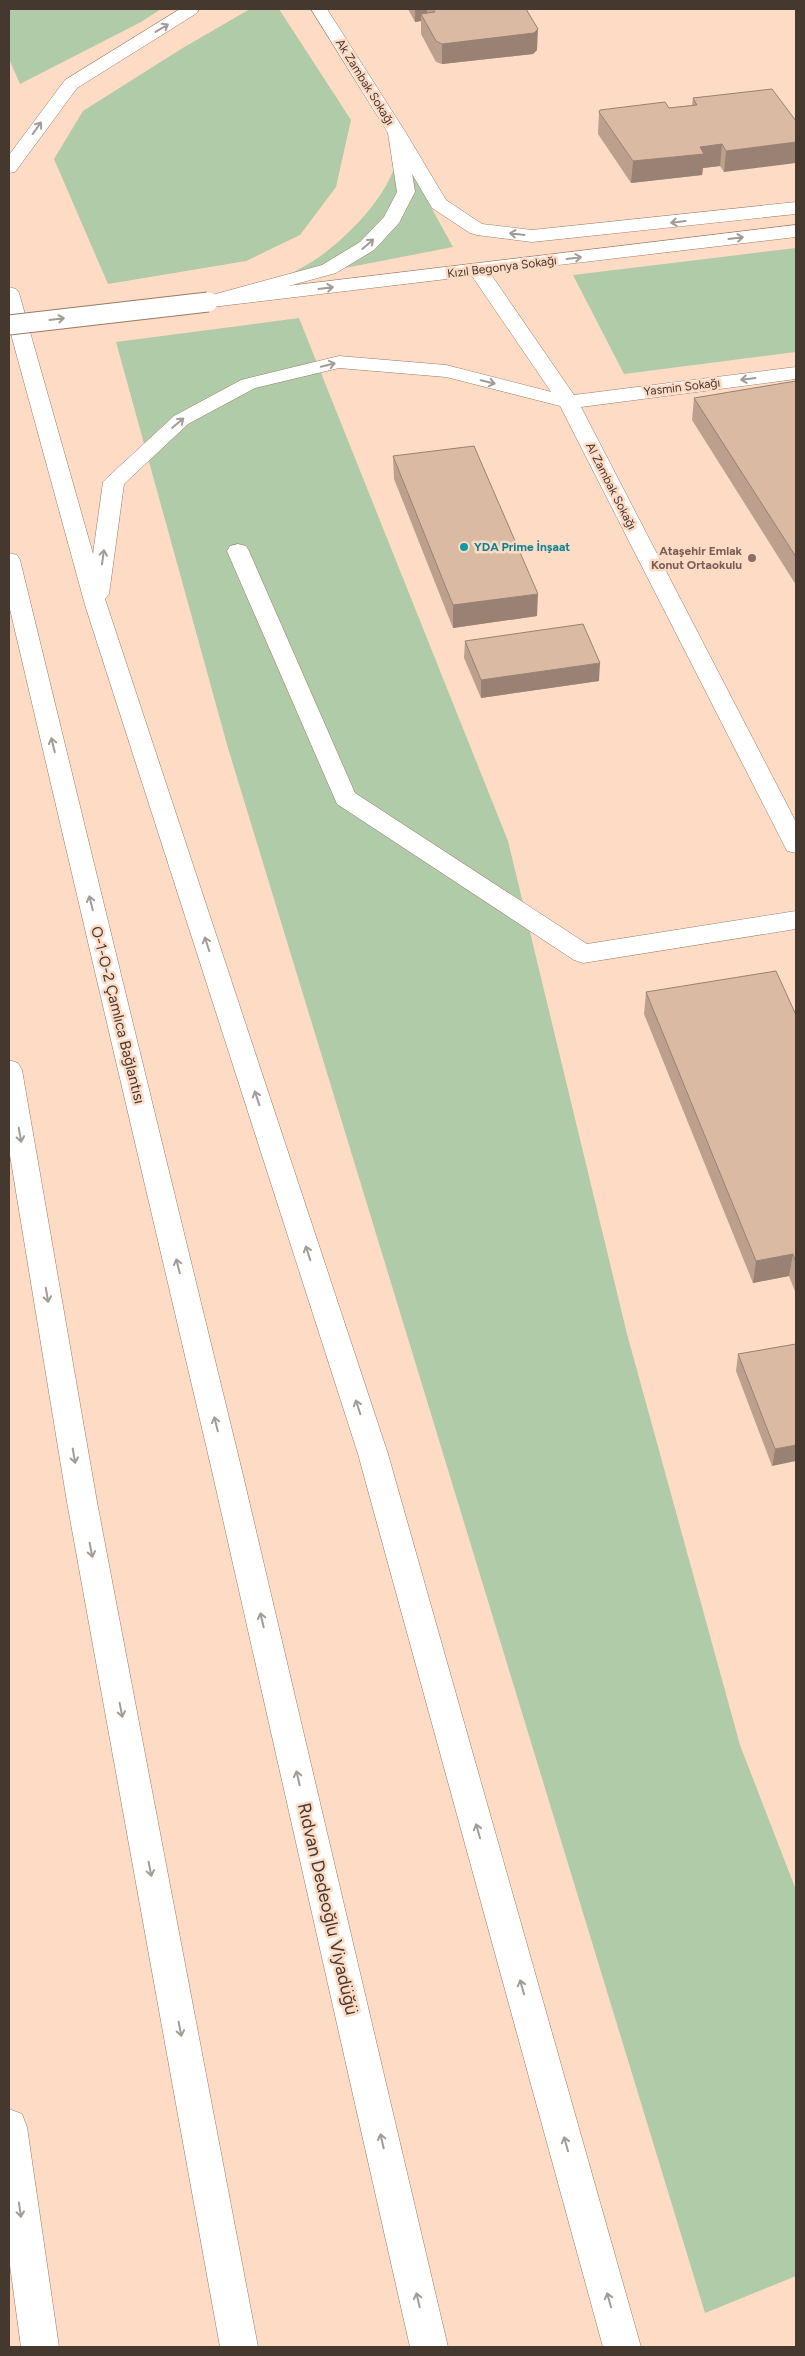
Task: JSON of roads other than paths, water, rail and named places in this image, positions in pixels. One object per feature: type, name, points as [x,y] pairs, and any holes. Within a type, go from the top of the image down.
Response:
[{"type":"main road","points":[[9,168],[38,126],[71,84],[191,9]]},
{"type":"main road","name":"Ak Zambak Sokağı","points":[[208,302],[330,269],[367,246],[392,220],[406,192],[397,133],[319,9]]},
{"type":"main road","name":"Kızıl Begonya Sokağı","points":[[397,133],[440,204],[476,229],[532,236],[630,228],[796,208]]},
{"type":"main road","name":"Kızıl Begonya Sokağı","points":[[208,302],[796,231]]},
{"type":"main road","name":"Al Zambak Sokağı","points":[[478,270],[568,402],[796,845]]},
{"type":"main road","points":[[9,293],[96,605],[373,1454],[622,2347]]},
{"type":"main road","points":[[9,325],[208,302]]},
{"type":"main road","points":[[96,605],[114,482],[181,420],[248,384],[339,362],[446,371],[568,402]]},
{"type":"main road","name":"Yasmin Sokağı","points":[[568,402],[796,373]]},
{"type":"main road","points":[[238,551],[345,798],[583,954],[796,920]]},
{"type":"main road","name":"O-1-O-2 Çamlıca Bağlantısı","points":[[9,560],[227,1471]]},
{"type":"main road","points":[[9,1070],[82,1502],[239,2347]]},
{"type":"main road","name":"Rıdvan Dedeoğlu Viyadüğü","points":[[227,1471],[429,2347]]},
{"type":"main road","points":[[9,2127],[40,2347]]},
{"type":"place","name":"YDA Prime İnşaat","points":[[464,547]]},
{"type":"place","name":"Ataşehir Emlak Konut Ortaokulu","points":[[752,558]]}]
